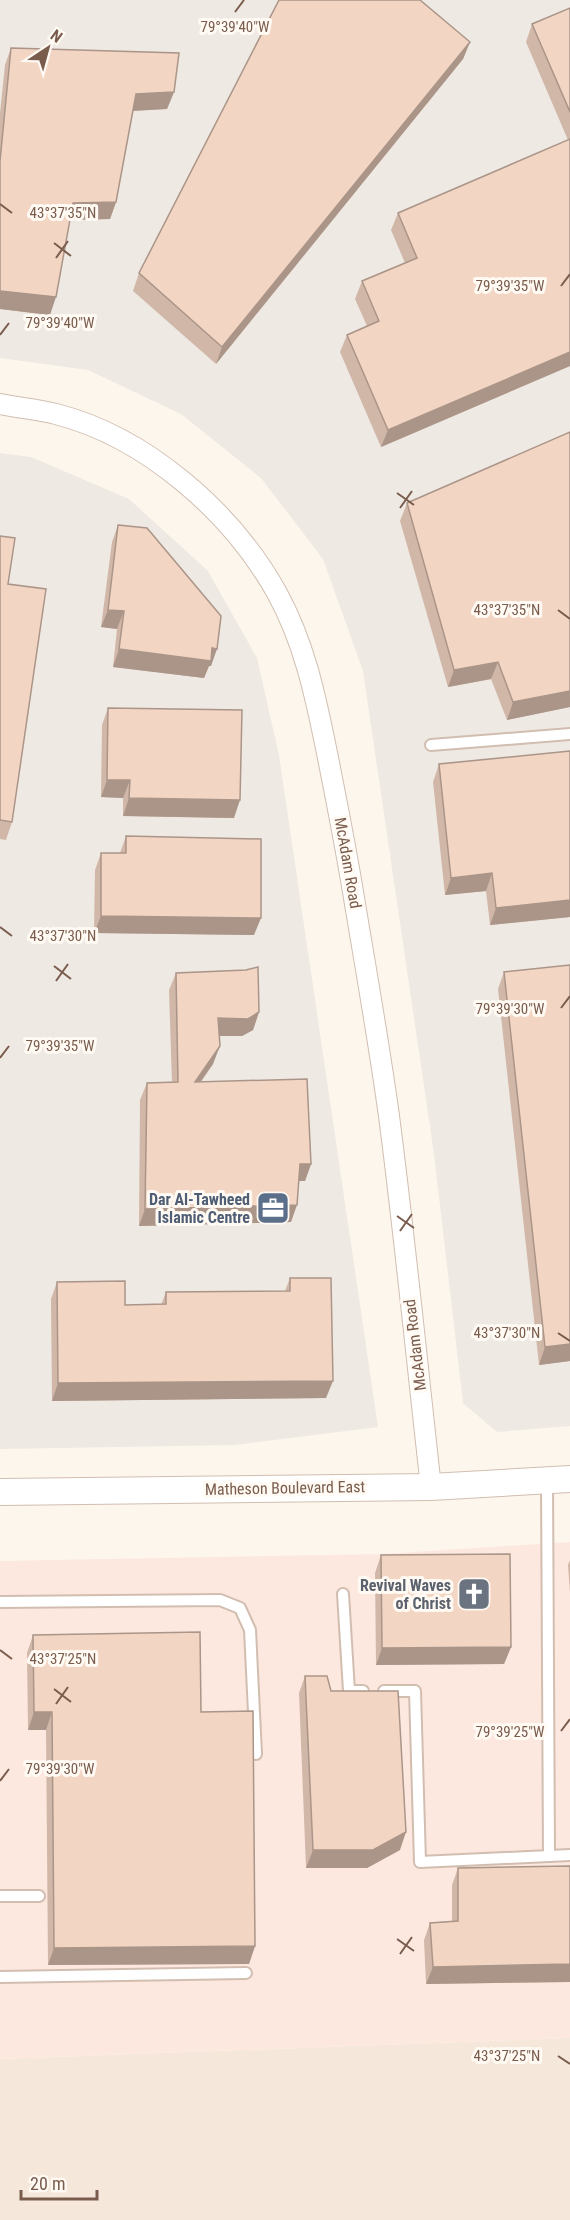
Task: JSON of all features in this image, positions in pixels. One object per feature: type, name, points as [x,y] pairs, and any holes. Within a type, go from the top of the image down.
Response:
[{"type":"street","name":"McAdam Road","points":[[0,404],[57,414],[102,431],[144,454],[184,482],[219,514],[250,551],[276,592],[297,635],[312,681],[342,825],[387,1102],[431,1487]]},
{"type":"street","name":"Matheson Boulevard East","points":[[0,1492],[431,1487],[559,1479]]},
{"type":"lane","points":[[430,745],[570,734]]},
{"type":"lane","points":[[549,1856],[559,1479]]},
{"type":"lane","points":[[343,1594],[349,1691],[415,1691],[420,1862],[570,1855]]},
{"type":"lane","points":[[0,1602],[220,1600],[240,1608],[250,1630],[256,1754]]},
{"type":"lane","points":[[0,1896],[39,1896]]},
{"type":"lane","points":[[0,1977],[246,1973]]},
{"type":"shaded area","points":[[0,0],[570,0],[570,1426],[497,1432],[463,1403],[434,1154],[363,671],[323,559],[261,478],[181,414],[88,370],[0,358]]},
{"type":"shaded area","points":[[0,453],[31,457],[129,499],[208,571],[257,658],[279,755],[378,1427],[235,1445],[0,1449]]},
{"type":"shaded area","points":[[570,1542],[570,2038],[0,2059],[0,1561],[383,1554]]},
{"type":"shaded area","points":[[570,2038],[570,2220],[0,2220],[0,2059]]},
{"type":"building","points":[[279,0],[420,0],[470,42],[222,347],[139,273]]},
{"type":"building","points":[[570,8],[570,112],[532,24]]},
{"type":"building","points":[[11,48],[179,53],[174,92],[136,94],[116,202],[73,203],[56,297],[0,291],[0,161]]},
{"type":"building","points":[[570,139],[570,352],[388,430],[347,335],[379,321],[362,281],[417,258],[398,213]]},
{"type":"building","points":[[570,432],[570,691],[513,702],[498,662],[454,670],[407,503]]},
{"type":"building","points":[[118,525],[147,528],[221,616],[217,649],[212,648],[211,661],[119,649],[124,611],[108,610]]},
{"type":"building","points":[[0,536],[15,538],[8,584],[46,589],[12,822],[0,820]]},
{"type":"building","points":[[108,708],[242,710],[240,800],[129,798],[130,780],[107,780]]},
{"type":"building","points":[[570,751],[570,900],[496,908],[492,873],[451,878],[439,764]]},
{"type":"building","points":[[126,836],[261,839],[261,918],[101,916],[101,853],[126,853]]},
{"type":"building","points":[[570,965],[570,1344],[545,1347],[504,972]]},
{"type":"building","points":[[258,967],[259,1012],[248,1019],[218,1018],[220,1046],[195,1082],[307,1079],[311,1164],[300,1164],[297,1205],[145,1209],[147,1083],[178,1082],[176,973],[246,970]]},
{"type":"building","points":[[290,1278],[331,1278],[333,1381],[58,1383],[57,1282],[125,1281],[125,1305],[166,1304],[166,1292],[290,1291]]},
{"type":"building","points":[[510,1554],[511,1647],[382,1648],[381,1555]]},
{"type":"building","points":[[200,1632],[201,1712],[253,1711],[255,1946],[54,1948],[52,1712],[34,1712],[33,1635]]},
{"type":"building","points":[[305,1676],[327,1676],[331,1691],[398,1691],[406,1832],[373,1850],[313,1850]]},
{"type":"building","points":[[570,1866],[570,1964],[433,1967],[430,1923],[458,1921],[458,1868]]},
{"type":"place","name":"Dar Al-Tawheed Islamic Centre","points":[[273,1208]]},
{"type":"place","name":"Revival Waves of Christ","points":[[474,1594]]}]
